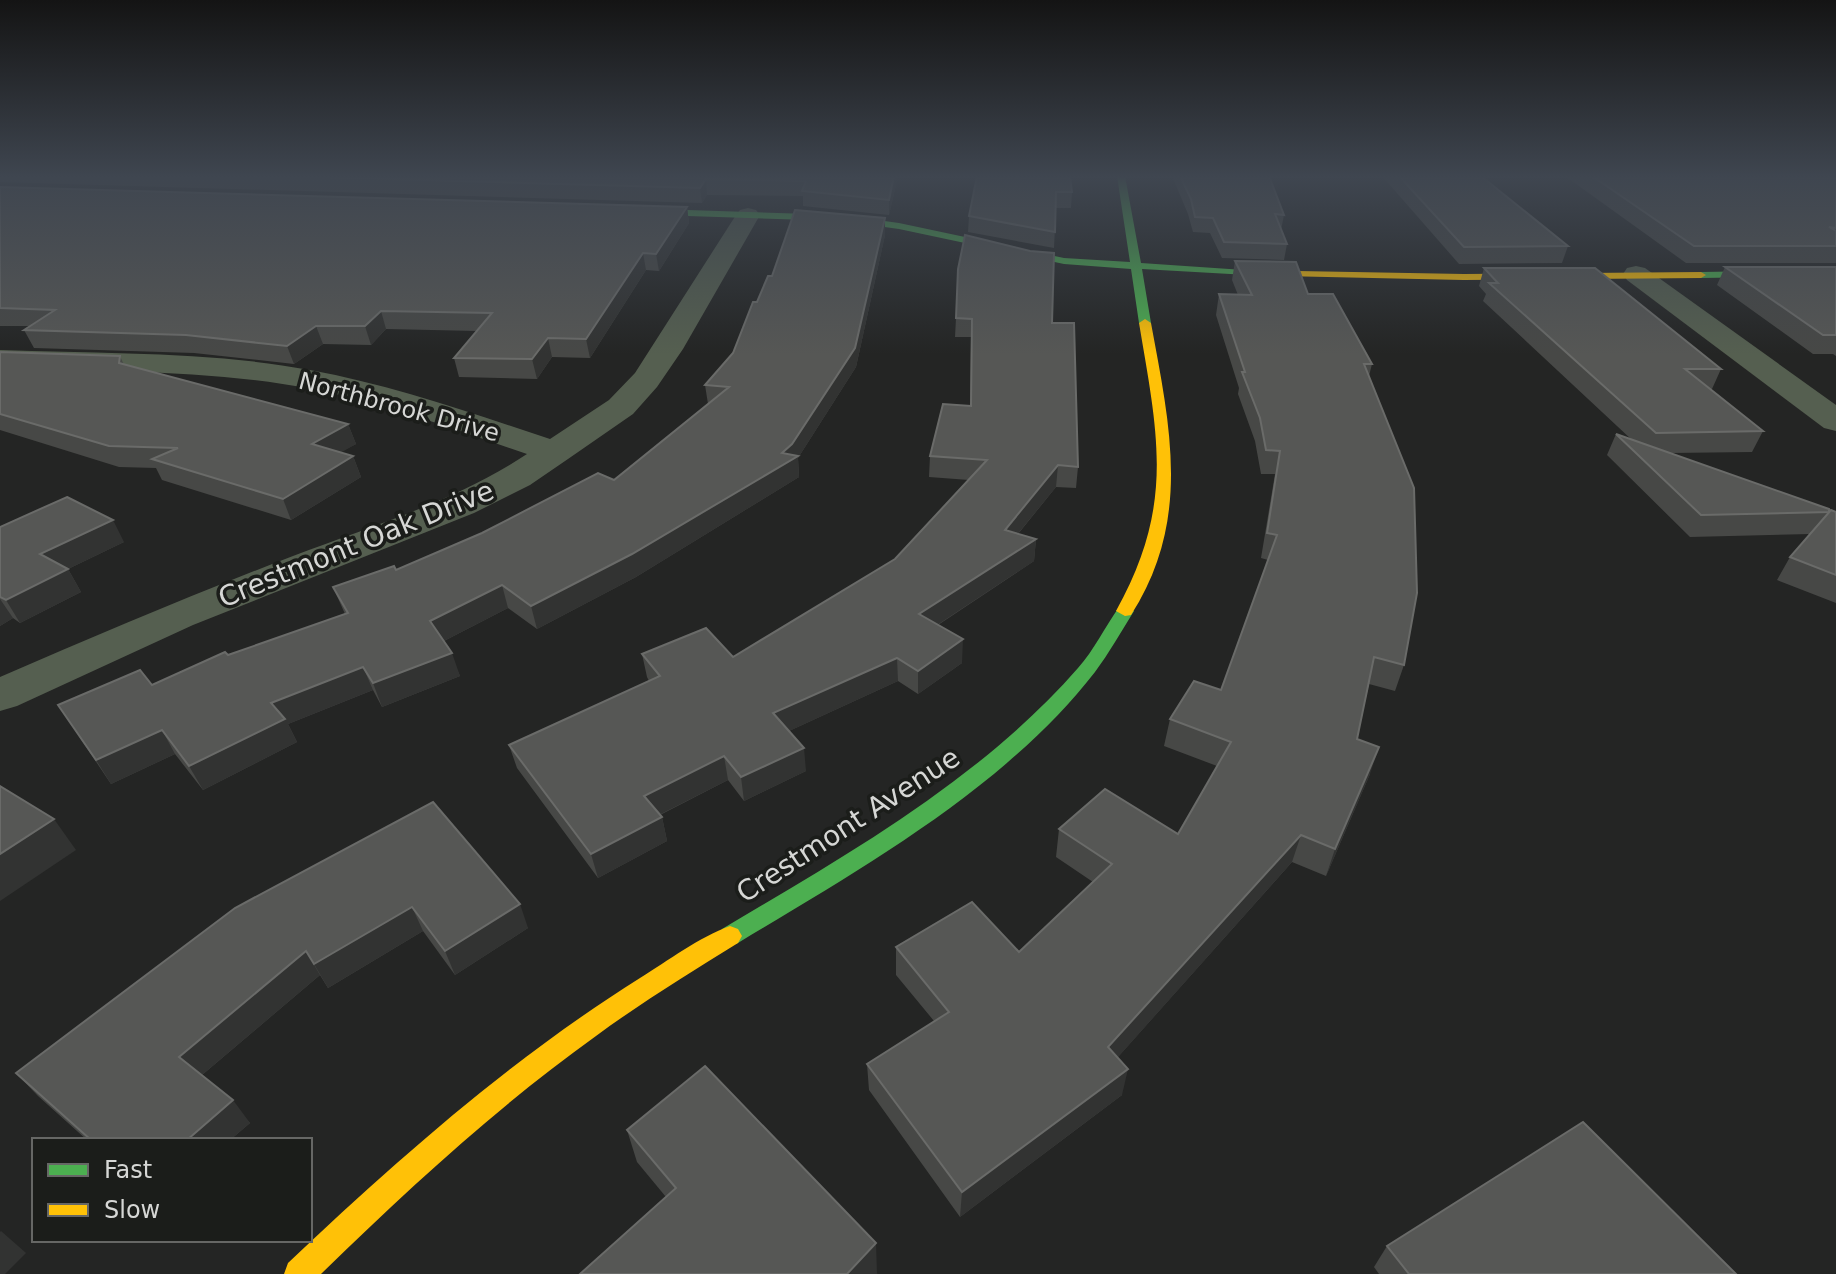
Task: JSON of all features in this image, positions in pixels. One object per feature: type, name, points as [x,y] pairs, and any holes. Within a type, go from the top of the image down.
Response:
[{"type":"street","name":"Crestmont Oak Drive","points":[[0,695],[178,616],[461,505],[517,477],[621,407],[646,380],[736,235]]},
{"type":"street","points":[[931,235],[1030,257],[1136,267],[1355,275],[1836,273]]},
{"type":"street","name":"Crestmont Avenue","points":[[299,1274],[366,1208],[479,1107],[589,1026],[688,959],[864,855],[937,807],[1005,754],[1086,670],[1122,619],[1147,570],[1162,524],[1165,500],[1166,448],[1131,235]]},
{"type":"street","points":[[1636,274],[1836,421]]},
{"type":"street","name":"Northbrook Drive","points":[[0,359],[239,371],[310,379],[375,395],[556,452]]},
{"type":"building","points":[[0,235],[668,235],[656,254],[643,253],[586,339],[548,338],[532,359],[454,358],[492,313],[381,311],[365,326],[316,326],[287,346],[186,335],[24,330],[55,310],[0,308]]},
{"type":"building","points":[[786,235],[881,235],[855,348],[792,444],[782,453],[798,456],[632,554],[531,606],[502,585],[430,621],[452,653],[373,683],[363,667],[271,703],[285,719],[189,766],[162,730],[96,760],[58,705],[140,670],[152,685],[225,652],[228,655],[348,613],[333,587],[394,566],[396,570],[482,533],[598,473],[614,480],[729,387],[705,385],[733,353],[753,302],[757,302],[768,276],[772,276]]},
{"type":"building","points":[[965,235],[1030,251],[1054,253],[1052,323],[1074,323],[1078,467],[1058,465],[1005,530],[1036,539],[919,614],[963,639],[918,671],[897,658],[773,713],[804,748],[741,777],[724,756],[644,796],[662,817],[591,854],[509,745],[660,676],[642,654],[706,628],[733,657],[895,559],[987,460],[930,456],[943,404],[971,406],[972,319],[956,318],[958,269]]},
{"type":"building","points":[[1221,235],[1284,235],[1287,244],[1224,242]]},
{"type":"building","points":[[1453,235],[1555,235],[1568,246],[1464,247]]},
{"type":"building","points":[[1679,235],[1836,235],[1836,246],[1694,246]]},
{"type":"building","points":[[1235,261],[1296,262],[1308,294],[1333,294],[1372,364],[1364,364],[1414,488],[1417,593],[1404,665],[1374,657],[1357,739],[1379,747],[1335,849],[1301,835],[1108,1047],[1128,1069],[962,1192],[867,1064],[949,1012],[896,947],[972,902],[1019,952],[1112,864],[1059,829],[1105,789],[1178,834],[1231,742],[1170,719],[1194,681],[1221,690],[1277,535],[1267,533],[1280,451],[1266,450],[1260,418],[1242,372],[1245,372],[1219,294],[1252,295]]},
{"type":"building","points":[[1725,267],[1836,267],[1836,335],[1823,335]]},
{"type":"building","points":[[1484,268],[1595,268],[1721,369],[1685,369],[1763,431],[1656,433],[1489,283],[1498,283]]},
{"type":"building","points":[[0,352],[120,356],[119,363],[348,424],[312,444],[353,456],[283,499],[152,459],[178,448],[109,446],[0,414]]},
{"type":"building","points":[[1616,434],[1829,509],[1829,512],[1701,515]]},
{"type":"building","points":[[67,497],[113,520],[40,554],[68,569],[6,600],[0,597],[0,527]]},
{"type":"building","points":[[1831,510],[1836,512],[1836,575],[1790,557]]},
{"type":"building","points":[[0,786],[54,819],[0,854]]},
{"type":"building","points":[[433,802],[520,904],[445,951],[412,907],[314,964],[306,951],[179,1057],[233,1100],[189,1138],[89,1138],[16,1073],[235,908]]},
{"type":"building","points":[[705,1066],[876,1243],[847,1274],[580,1274],[676,1188],[627,1130]]},
{"type":"building","points":[[1583,1122],[1736,1274],[1409,1274],[1387,1246]]},
{"type":"traffic: fast","points":[[944,235],[1064,261],[1244,273]]},
{"type":"traffic: fast","points":[[1131,235],[1145,323]]},
{"type":"traffic: fast","points":[[1701,275],[1836,273]]},
{"type":"traffic: fast","points":[[730,936],[872,849],[963,786],[1006,751],[1085,672],[1125,611]]},
{"type":"traffic: slow","points":[[1244,273],[1464,277],[1701,275]]},
{"type":"traffic: slow","points":[[1125,611],[1144,575],[1157,540],[1163,505],[1163,435],[1145,323]]},
{"type":"traffic: slow","points":[[299,1274],[402,1177],[510,1085],[603,1016],[730,936]]}]
